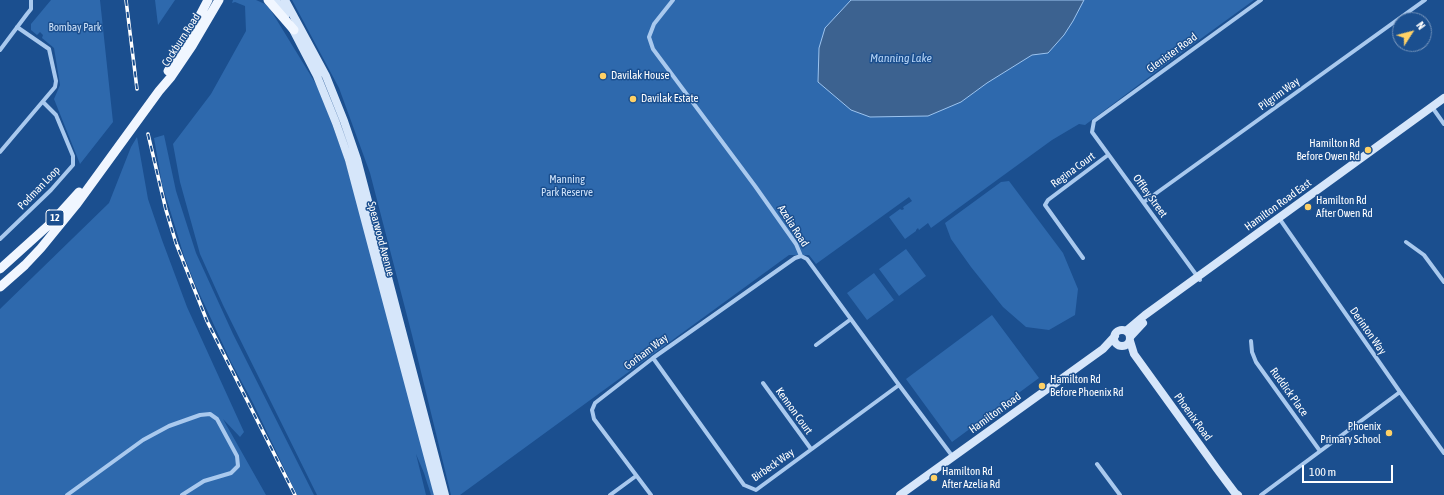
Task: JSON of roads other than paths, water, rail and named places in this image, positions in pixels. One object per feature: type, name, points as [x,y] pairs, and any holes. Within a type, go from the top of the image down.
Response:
[{"type":"main road","name":"Cockburn Road","points":[[158,91],[208,0]]},
{"type":"main road","name":"Cockburn Road","points":[[0,287],[25,265],[41,248],[76,205],[158,91],[171,77],[192,46],[219,0]]},
{"type":"main road","points":[[268,0],[294,30]]},
{"type":"main road","name":"Spearwood Avenue","points":[[276,0],[294,30],[317,76],[336,122],[349,160],[438,495]]},
{"type":"main road","name":"Spearwood Avenue","points":[[285,0],[326,76],[357,159],[445,495]]},
{"type":"main road","name":"Hamilton Road East","points":[[1115,336],[1119,331],[1126,340],[1199,279],[1433,109],[1444,98]]},
{"type":"main road","name":"Hamilton Road East","points":[[1433,109],[1444,104]]},
{"type":"main road","name":"Cockburn Road","points":[[0,269],[51,223],[105,163]]},
{"type":"main road","points":[[1115,336],[1117,343],[1126,340]]},
{"type":"main road","name":"Hamilton Road","points":[[900,495],[1102,349],[1115,336]]},
{"type":"main road","name":"Hamilton Road","points":[[1102,349],[1126,340]]},
{"type":"main road","name":"Phoenix Road","points":[[1126,340],[1134,354],[1236,494]]},
{"type":"street","points":[[0,50],[30,9],[31,0]]},
{"type":"street","name":"Azelia Road","points":[[673,0],[654,24],[649,37],[653,49],[783,224],[796,244],[801,256],[807,260],[953,457]]},
{"type":"street","name":"Glenister Road","points":[[1094,121],[1261,0]]},
{"type":"street","name":"Pilgrim Way","points":[[1144,202],[1425,0]]},
{"type":"street","points":[[0,152],[55,87],[56,81],[49,49],[17,27]]},
{"type":"street","name":"Podman Loop","points":[[0,239],[51,190],[73,165],[73,156],[56,115],[43,102]]},
{"type":"street","points":[[1433,109],[1444,124]]},
{"type":"street","name":"Offley Street","points":[[1094,121],[1092,132],[1199,279]]},
{"type":"street","name":"Regina Court","points":[[1083,258],[1045,205],[1048,200],[1108,155]]},
{"type":"street","name":"Derinton Way","points":[[1280,220],[1444,453]]},
{"type":"street","points":[[1406,242],[1424,255],[1444,282]]},
{"type":"street","name":"Gorham Way","points":[[651,495],[594,419],[592,410],[595,403],[653,358],[795,258],[801,256]]},
{"type":"street","points":[[816,345],[851,320]]},
{"type":"street","name":"Ruddick Place","points":[[1251,341],[1252,352],[1256,362],[1320,451]]},
{"type":"street","name":"Birbeck Way","points":[[653,358],[744,484],[756,490],[899,385]]},
{"type":"street","name":"Kennon Court","points":[[763,383],[811,449]]},
{"type":"street","points":[[1261,495],[1400,392]]},
{"type":"street","points":[[67,495],[143,440],[169,426],[200,415],[210,414],[217,419],[237,456],[238,466],[232,473],[204,481],[182,495]]},
{"type":"street","points":[[1097,464],[1120,495]]},
{"type":"street","points":[[610,495],[636,476]]},
{"type":"water","name":"Manning Lake","points":[[851,0],[1084,0],[1064,35],[1048,53],[1032,55],[987,83],[961,102],[928,116],[870,117],[851,110],[818,82],[819,48],[825,28]]},
{"type":"railway","points":[[126,0],[137,89]]},
{"type":"railway","points":[[148,134],[166,210],[176,243],[207,321],[295,495]]},
{"type":"place","name":"Davilak House","points":[[603,76]]},
{"type":"place","name":"Davilak Estate","points":[[633,99]]},
{"type":"place","name":"Hamilton Rd Before Owen Rd","points":[[1368,150]]},
{"type":"place","name":"Hamilton Rd After Owen Rd","points":[[1308,207]]},
{"type":"place","name":"Hamilton Rd Before Phoenix Rd","points":[[1042,386]]},
{"type":"place","name":"Phoenix Primary School","points":[[1389,433]]},
{"type":"place","name":"Hamilton Rd After Azelia Rd","points":[[934,478]]},
{"type":"park label","name":"Bombay Park","points":[[75,28]]},
{"type":"park label","name":"Manning Park Reserve","points":[[567,186]]}]
